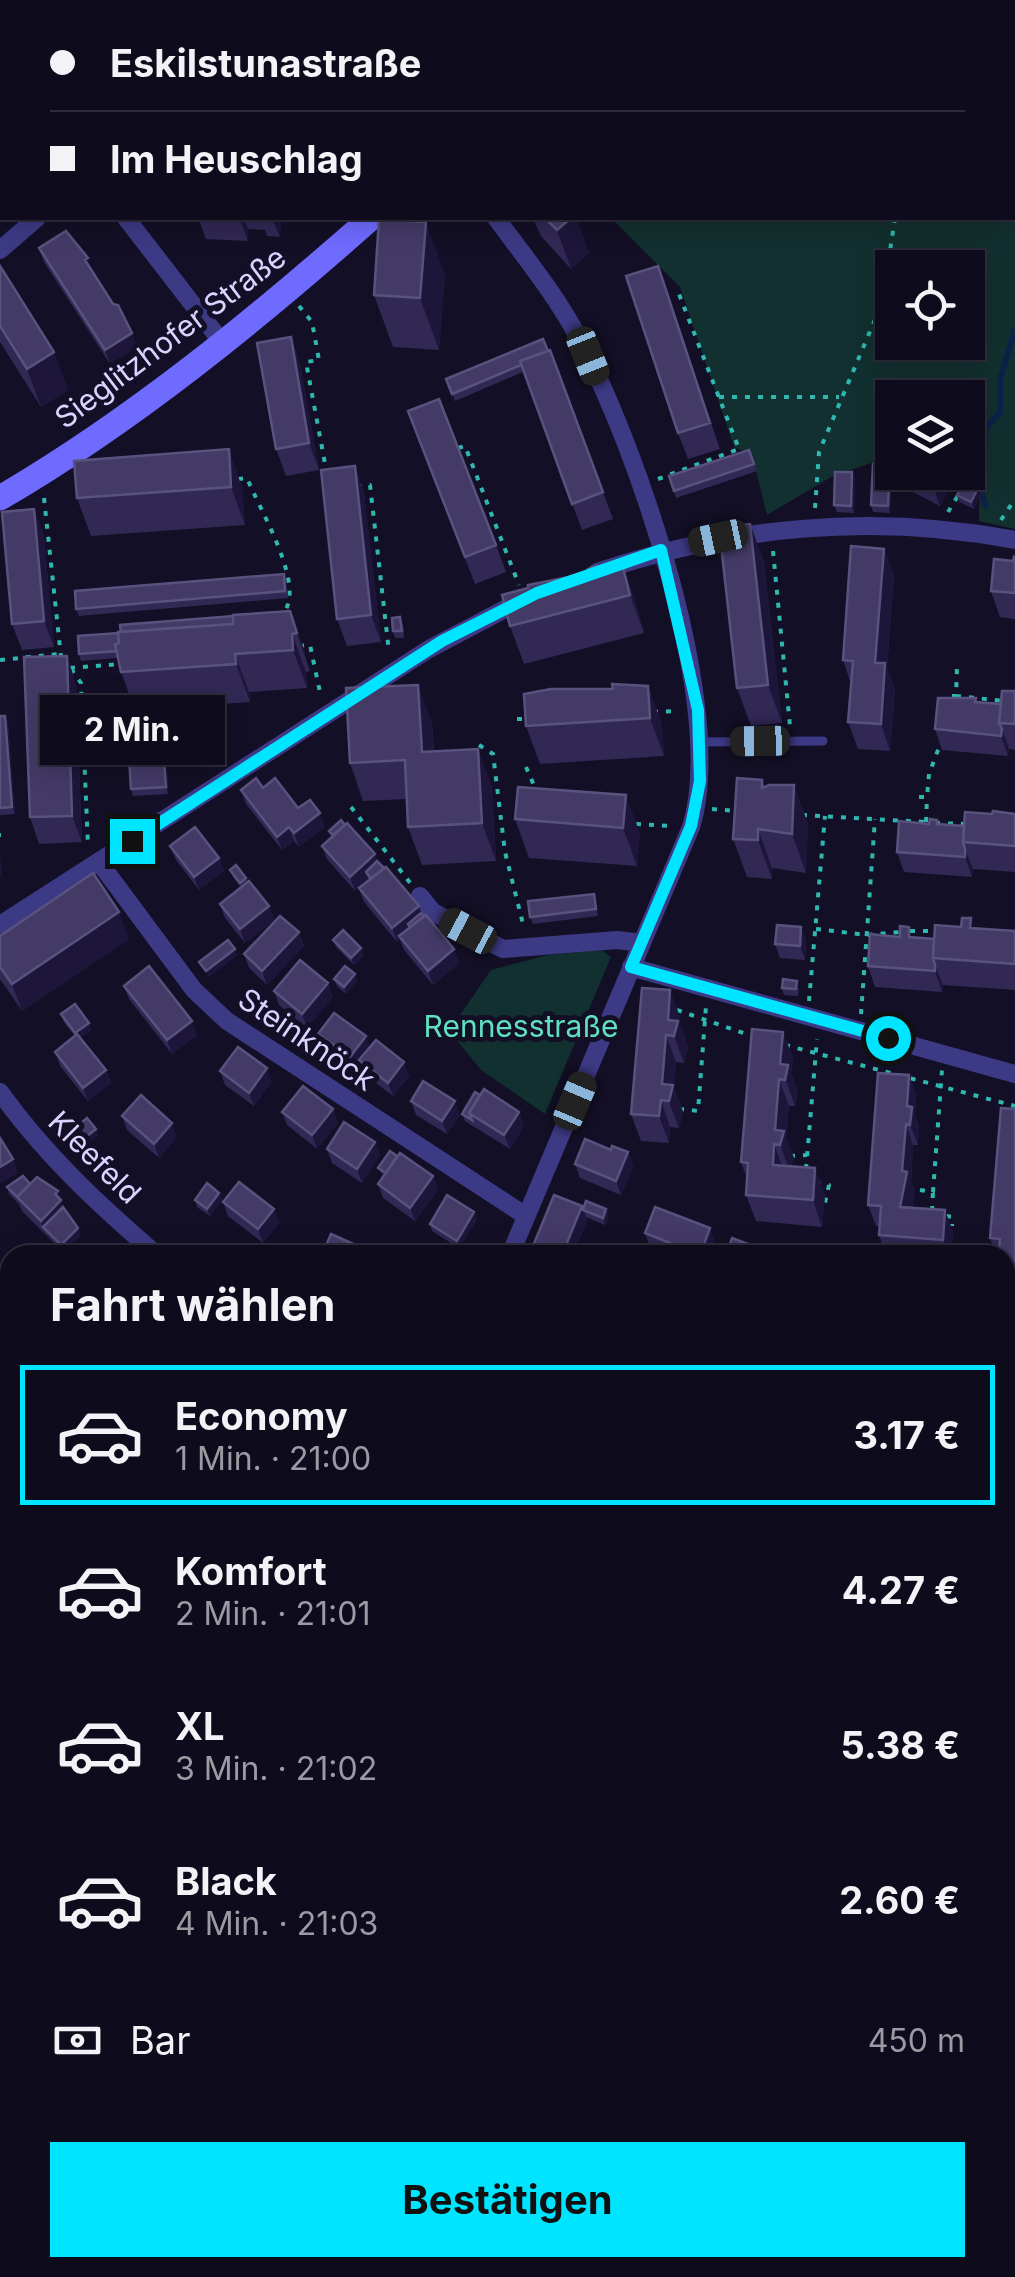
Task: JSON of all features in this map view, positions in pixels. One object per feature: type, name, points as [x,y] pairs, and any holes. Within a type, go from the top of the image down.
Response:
[{"type":"main road","name":"Sieglitzhofer Straße","points":[[0,498],[42,473],[221,342],[370,220]]},
{"type":"street","points":[[0,250],[35,220]]},
{"type":"street","points":[[128,220],[221,342]]},
{"type":"street","points":[[497,220],[577,334],[640,485],[661,550],[698,710],[700,742],[694,817],[514,1245]]},
{"type":"street","points":[[586,576],[661,550],[767,529],[862,524],[1015,540]]},
{"type":"street","points":[[0,925],[396,670],[531,596]]},
{"type":"street","name":"Steinknöck","points":[[99,862],[194,990],[226,1021],[526,1216]]},
{"type":"street","points":[[420,896],[433,912],[503,949],[617,940],[642,944]]},
{"type":"street","points":[[631,967],[1015,1074]]},
{"type":"street","name":"Kleefeld","points":[[0,1092],[34,1140],[77,1186],[145,1245]]},
{"type":"lane","points":[[700,742],[824,741]]},
{"type":"path","points":[[816,526],[819,452],[882,303],[895,220]]},
{"type":"path","points":[[287,290],[312,322],[319,360],[306,362],[326,473]]},
{"type":"path","points":[[640,485],[739,449],[679,294]]},
{"type":"path","points":[[719,397],[840,397]]},
{"type":"path","points":[[458,448],[464,446],[504,546],[531,596]]},
{"type":"path","points":[[42,473],[58,654],[80,683],[88,848],[99,862]]},
{"type":"path","points":[[234,479],[247,478],[288,573],[292,598],[286,610]]},
{"type":"path","points":[[343,488],[370,485],[390,654],[396,670]]},
{"type":"path","points":[[475,492],[482,488]]},
{"type":"path","points":[[947,517],[959,494],[957,490]]},
{"type":"path","points":[[991,536],[1015,500]]},
{"type":"path","points":[[496,548],[504,546]]},
{"type":"path","points":[[773,549],[791,741]]},
{"type":"path","points":[[292,646],[310,644],[325,716]]},
{"type":"path","points":[[0,660],[58,654]]},
{"type":"path","points":[[72,669],[120,664]]},
{"type":"path","points":[[956,696],[957,667]]},
{"type":"path","points":[[944,714],[946,696],[1015,702]]},
{"type":"path","points":[[650,712],[698,710]]},
{"type":"path","points":[[517,719],[534,718]]},
{"type":"path","points":[[926,822],[929,774],[940,749],[942,732]]},
{"type":"path","points":[[479,745],[493,754],[506,852],[529,948]]},
{"type":"path","points":[[526,767],[541,802]]},
{"type":"path","points":[[919,797],[928,797]]},
{"type":"path","points":[[352,807],[420,896]]},
{"type":"path","points":[[636,824],[752,812]]},
{"type":"path","points":[[788,814],[979,825]]},
{"type":"path","points":[[824,1207],[829,1184],[806,1182],[815,1053],[816,929],[825,816]]},
{"type":"path","points":[[860,1031],[875,820]]},
{"type":"path","points":[[816,929],[867,934],[938,932]]},
{"type":"path","points":[[678,1109],[698,1111],[709,988]]},
{"type":"path","points":[[672,1009],[691,1012],[704,1022],[758,1037]]},
{"type":"path","points":[[776,1042],[1015,1106]]},
{"type":"path","points":[[687,1046],[702,1047]]},
{"type":"path","points":[[793,1055],[794,1047]]},
{"type":"path","points":[[944,1054],[932,1216],[952,1217],[952,1226]]},
{"type":"path","points":[[790,1158],[790,1153],[808,1154]]},
{"type":"path","points":[[920,1190],[933,1192]]},
{"type":"green space","points":[[613,220],[1015,220],[1015,529],[979,521],[979,490],[985,490],[985,380],[875,380],[875,462],[833,476],[767,515],[752,455],[734,447],[680,287]]},
{"type":"green space","name":"Rennesstraße","points":[[602,950],[611,957],[545,1114],[481,1070],[449,1031],[491,970],[548,955]]},
{"type":"building","points":[[379,220],[426,222],[420,298],[374,295]]},
{"type":"building","points":[[547,220],[569,220],[557,230]]},
{"type":"building","points":[[66,231],[88,258],[85,260],[113,304],[118,305],[132,333],[105,350],[39,248]]},
{"type":"building","points":[[0,266],[54,352],[27,369],[0,326]]},
{"type":"building","points":[[658,266],[710,423],[678,433],[626,276]]},
{"type":"building","points":[[291,337],[309,443],[276,449],[257,343]]},
{"type":"building","points":[[543,339],[548,351],[452,394],[446,379]]},
{"type":"building","points":[[550,350],[603,492],[572,504],[520,361]]},
{"type":"building","points":[[439,399],[496,545],[465,557],[408,411]]},
{"type":"building","points":[[229,449],[231,487],[77,498],[74,461]]},
{"type":"building","points":[[749,450],[754,464],[674,491],[669,476]]},
{"type":"building","points":[[875,464],[875,490],[889,490],[888,506],[871,505]]},
{"type":"building","points":[[355,466],[371,615],[337,619],[321,470]]},
{"type":"building","points":[[835,472],[852,472],[851,506],[834,505]]},
{"type":"building","points":[[960,490],[977,490],[971,502],[957,495]]},
{"type":"building","points":[[34,509],[44,621],[12,624],[2,512]]},
{"type":"building","points":[[750,524],[768,685],[737,688],[719,527]]},
{"type":"building","points":[[851,546],[884,549],[875,663],[885,663],[881,724],[848,722],[853,661],[843,660]]},
{"type":"building","points":[[1014,557],[1015,593],[991,591],[994,559],[1013,561]]},
{"type":"building","points":[[622,564],[630,595],[510,626],[502,595],[528,585],[589,573],[588,569],[596,566],[597,571]]},
{"type":"building","points":[[284,574],[285,591],[76,609],[75,591]]},
{"type":"building","points":[[290,611],[297,633],[292,634],[293,650],[235,654],[236,664],[121,672],[115,644],[119,643],[118,632],[233,624],[233,615]]},
{"type":"building","points":[[233,616],[233,624],[121,632],[120,625]]},
{"type":"building","points":[[400,617],[402,631],[393,631],[392,618]]},
{"type":"building","points":[[118,633],[116,651],[79,654],[78,636]]},
{"type":"building","points":[[67,656],[72,816],[30,817],[24,657]]},
{"type":"building","points":[[612,684],[648,686],[650,718],[526,726],[524,694],[551,689],[613,689]]},
{"type":"building","points":[[418,685],[422,752],[478,749],[482,823],[408,827],[405,760],[350,763],[346,688]]},
{"type":"building","points":[[1002,691],[1015,691],[1015,724],[999,723]]},
{"type":"building","points":[[938,698],[976,698],[975,702],[1001,704],[1001,736],[935,729]]},
{"type":"building","points":[[0,716],[5,716],[12,807],[0,808]]},
{"type":"building","points":[[148,740],[149,762],[164,761],[166,787],[131,789],[128,741]]},
{"type":"building","points":[[256,778],[263,788],[275,778],[298,808],[310,800],[320,813],[294,833],[289,827],[277,837],[241,790]]},
{"type":"building","points":[[737,778],[762,780],[762,788],[794,785],[792,834],[758,829],[758,840],[733,839]]},
{"type":"building","points":[[518,787],[626,795],[623,828],[515,819]]},
{"type":"building","points":[[965,812],[1015,814],[1015,846],[963,842]]},
{"type":"building","points":[[930,819],[937,820],[937,824],[964,826],[965,857],[897,852],[899,821],[929,824]]},
{"type":"building","points":[[341,820],[345,825],[333,835],[329,831]]},
{"type":"building","points":[[347,823],[375,854],[350,877],[322,846]]},
{"type":"building","points":[[195,827],[219,858],[194,877],[170,846]]},
{"type":"building","points":[[377,861],[384,868],[371,879],[366,872]]},
{"type":"building","points":[[236,865],[246,878],[240,883],[230,870]]},
{"type":"building","points":[[386,867],[419,906],[392,928],[359,888]]},
{"type":"building","points":[[93,873],[119,912],[12,984],[0,967],[0,936]]},
{"type":"building","points":[[249,881],[269,906],[240,929],[220,904]]},
{"type":"building","points":[[594,894],[596,909],[530,917],[528,901]]},
{"type":"building","points":[[421,913],[424,916],[410,927],[408,924]]},
{"type":"building","points":[[426,915],[454,949],[428,971],[399,936]]},
{"type":"building","points":[[280,916],[299,932],[262,971],[244,954]]},
{"type":"building","points":[[962,918],[971,918],[970,928],[1015,931],[1015,964],[933,958],[935,925],[961,927]]},
{"type":"building","points":[[777,925],[801,927],[800,946],[775,944]]},
{"type":"building","points":[[900,926],[909,927],[909,937],[934,939],[935,971],[868,966],[870,934],[900,937]]},
{"type":"building","points":[[343,930],[361,948],[351,958],[333,940]]},
{"type":"building","points":[[228,940],[235,949],[206,971],[199,962]]},
{"type":"building","points":[[300,960],[328,983],[302,1014],[274,991]]},
{"type":"building","points":[[149,966],[192,1021],[167,1040],[124,986]]},
{"type":"building","points":[[345,966],[355,974],[344,987],[334,979]]},
{"type":"building","points":[[783,979],[797,981],[796,989],[782,988]]},
{"type":"building","points":[[642,988],[670,990],[668,1020],[678,1021],[674,1036],[666,1035],[662,1084],[673,1085],[669,1101],[661,1100],[659,1116],[631,1114]]},
{"type":"building","points":[[75,1004],[89,1023],[75,1033],[61,1014]]},
{"type":"building","points":[[334,1013],[366,1036],[350,1057],[318,1034]]},
{"type":"building","points":[[752,1029],[783,1032],[780,1064],[788,1065],[785,1080],[779,1079],[775,1130],[784,1131],[780,1145],[774,1144],[773,1165],[815,1168],[813,1200],[746,1195],[748,1163],[741,1162]]},
{"type":"building","points":[[77,1034],[106,1070],[83,1088],[55,1052]]},
{"type":"building","points":[[376,1040],[404,1062],[388,1083],[359,1060]]},
{"type":"building","points":[[238,1047],[267,1068],[249,1093],[220,1071]]},
{"type":"building","points":[[878,1073],[909,1075],[907,1106],[912,1107],[910,1125],[906,1124],[902,1171],[907,1172],[900,1207],[945,1210],[943,1240],[879,1235],[881,1206],[868,1205]]},
{"type":"building","points":[[423,1081],[455,1101],[442,1121],[411,1101]]},
{"type":"building","points":[[303,1086],[333,1109],[312,1135],[282,1112]]},
{"type":"building","points":[[484,1089],[519,1112],[504,1135],[469,1113]]},
{"type":"building","points":[[475,1092],[480,1095],[469,1113],[472,1120],[462,1114]]},
{"type":"building","points":[[141,1095],[172,1123],[154,1144],[122,1116]]},
{"type":"building","points":[[1001,1108],[1015,1109],[1015,1245],[1000,1245],[1000,1239],[990,1238]]},
{"type":"building","points":[[87,1118],[96,1129],[77,1144],[69,1133]]},
{"type":"building","points":[[344,1122],[375,1142],[357,1169],[327,1149]]},
{"type":"building","points":[[0,1138],[13,1159],[0,1167]]},
{"type":"building","points":[[585,1139],[611,1150],[612,1146],[628,1152],[616,1181],[575,1164]]},
{"type":"building","points":[[390,1151],[397,1156],[386,1173],[378,1168]]},
{"type":"building","points":[[400,1153],[433,1176],[410,1208],[378,1184]]},
{"type":"building","points":[[23,1176],[30,1184],[17,1197],[7,1187]]},
{"type":"building","points":[[37,1177],[58,1191],[55,1194],[61,1200],[41,1221],[17,1197]]},
{"type":"building","points":[[239,1182],[274,1209],[258,1229],[223,1202]]},
{"type":"building","points":[[207,1183],[219,1193],[207,1209],[195,1200]]},
{"type":"building","points":[[447,1195],[474,1212],[457,1241],[430,1224]]},
{"type":"building","points":[[554,1195],[582,1206],[566,1245],[533,1245]]},
{"type":"building","points":[[586,1201],[606,1209],[603,1218],[583,1210]]},
{"type":"building","points":[[63,1207],[78,1228],[61,1245],[43,1227]]},
{"type":"building","points":[[655,1207],[710,1228],[704,1245],[675,1245],[645,1233]]},
{"type":"building","points":[[331,1234],[356,1245],[326,1245]]},
{"type":"building","points":[[732,1238],[750,1245],[730,1245]]},
{"type":"waterway","points":[[986,506],[981,492],[986,428],[1000,412],[1000,380],[1015,330]]},
{"type":"route","points":[[132,841],[442,641],[537,593],[661,550],[698,710],[700,781],[691,826],[631,967],[888,1038]]}]
